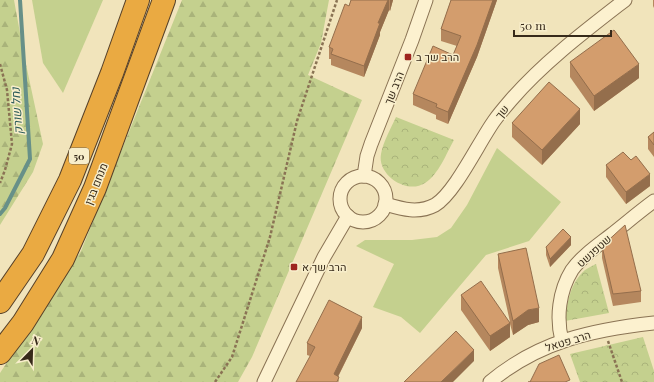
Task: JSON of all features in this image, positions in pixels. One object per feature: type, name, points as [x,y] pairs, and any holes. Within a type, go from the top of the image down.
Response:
[{"type":"highway","name":"50","points":[[0,302],[33,254],[70,180],[112,73],[138,0]]},
{"type":"highway","name":"מנחם בגין","points":[[0,353],[23,323],[62,259],[96,188],[164,0]]},
{"type":"street","name":"הרב שך","points":[[364,176],[367,156],[371,144],[426,0]]},
{"type":"street","name":"שך","points":[[385,204],[404,210],[411,210],[430,207],[442,199],[457,179],[494,121],[532,78],[577,38],[625,0]]},
{"type":"street","points":[[357,176],[372,178],[379,182],[383,188],[386,196],[385,204],[377,217],[362,222],[354,220],[348,216],[340,204],[341,190],[345,184],[357,176]]},
{"type":"street","name":"שטפנשט","points":[[562,341],[558,316],[563,294],[573,270],[591,250],[654,201]]},
{"type":"street","points":[[264,382],[324,257],[348,216]]},
{"type":"street","name":"הרב פטאל","points":[[490,382],[528,355],[545,347],[604,330],[654,323]]},
{"type":"path","points":[[215,382],[232,357],[270,237],[297,121],[337,0]]},
{"type":"path","points":[[0,64],[7,90],[12,144],[0,183]]},
{"type":"path","points":[[604,330],[622,382]]},
{"type":"green space","points":[[0,0],[14,0],[43,144],[33,172],[0,225]]},
{"type":"green space","points":[[32,0],[103,0],[63,93],[43,63]]},
{"type":"green space","points":[[182,0],[329,0],[321,43],[308,75],[362,100],[252,357],[238,382],[0,382],[0,373],[81,251]]},
{"type":"green space","points":[[396,117],[454,140],[442,163],[434,174],[425,183],[418,186],[402,185],[395,181],[388,176],[381,162],[383,145]]},
{"type":"green space","points":[[497,148],[561,202],[529,241],[486,255],[420,333],[401,317],[373,307],[394,264],[356,246],[365,240],[412,240],[437,237],[451,228],[467,205]]},
{"type":"green space","points":[[596,264],[609,313],[565,321],[568,300],[576,281],[585,270]]},
{"type":"green space","points":[[643,337],[654,371],[654,382],[580,382],[570,354]]},
{"type":"building","points":[[351,0],[388,0],[378,23],[380,23],[364,66],[331,54],[333,49],[329,47],[345,4],[349,6]]},
{"type":"building","points":[[451,0],[493,0],[477,45],[448,112],[436,107],[437,104],[413,94],[433,46],[453,55],[461,36],[441,29]]},
{"type":"building","points":[[614,30],[639,64],[594,96],[570,62]]},
{"type":"building","points":[[549,82],[580,109],[542,150],[512,123]]},
{"type":"building","points":[[654,132],[654,145],[648,137]]},
{"type":"building","points":[[623,152],[631,160],[636,156],[650,174],[626,192],[606,165]]},
{"type":"building","points":[[625,225],[641,291],[613,294],[602,246]]},
{"type":"building","points":[[563,229],[571,237],[550,259],[546,247]]},
{"type":"building","points":[[526,248],[539,308],[528,310],[513,321],[498,254]]},
{"type":"building","points":[[481,281],[510,323],[490,336],[461,295]]},
{"type":"building","points":[[329,300],[362,317],[334,374],[339,377],[337,382],[296,382],[315,347],[307,343]]},
{"type":"building","points":[[456,331],[474,350],[441,382],[404,382]]},
{"type":"building","points":[[559,355],[570,380],[565,382],[530,382],[539,364]]},
{"type":"waterway","name":"נחל שורק","points":[[0,214],[5,208],[30,159],[20,0]]},
{"type":"place","name":"הרב שך ב","points":[[408,57]]},
{"type":"place","name":"הרב שך א","points":[[294,267]]}]
